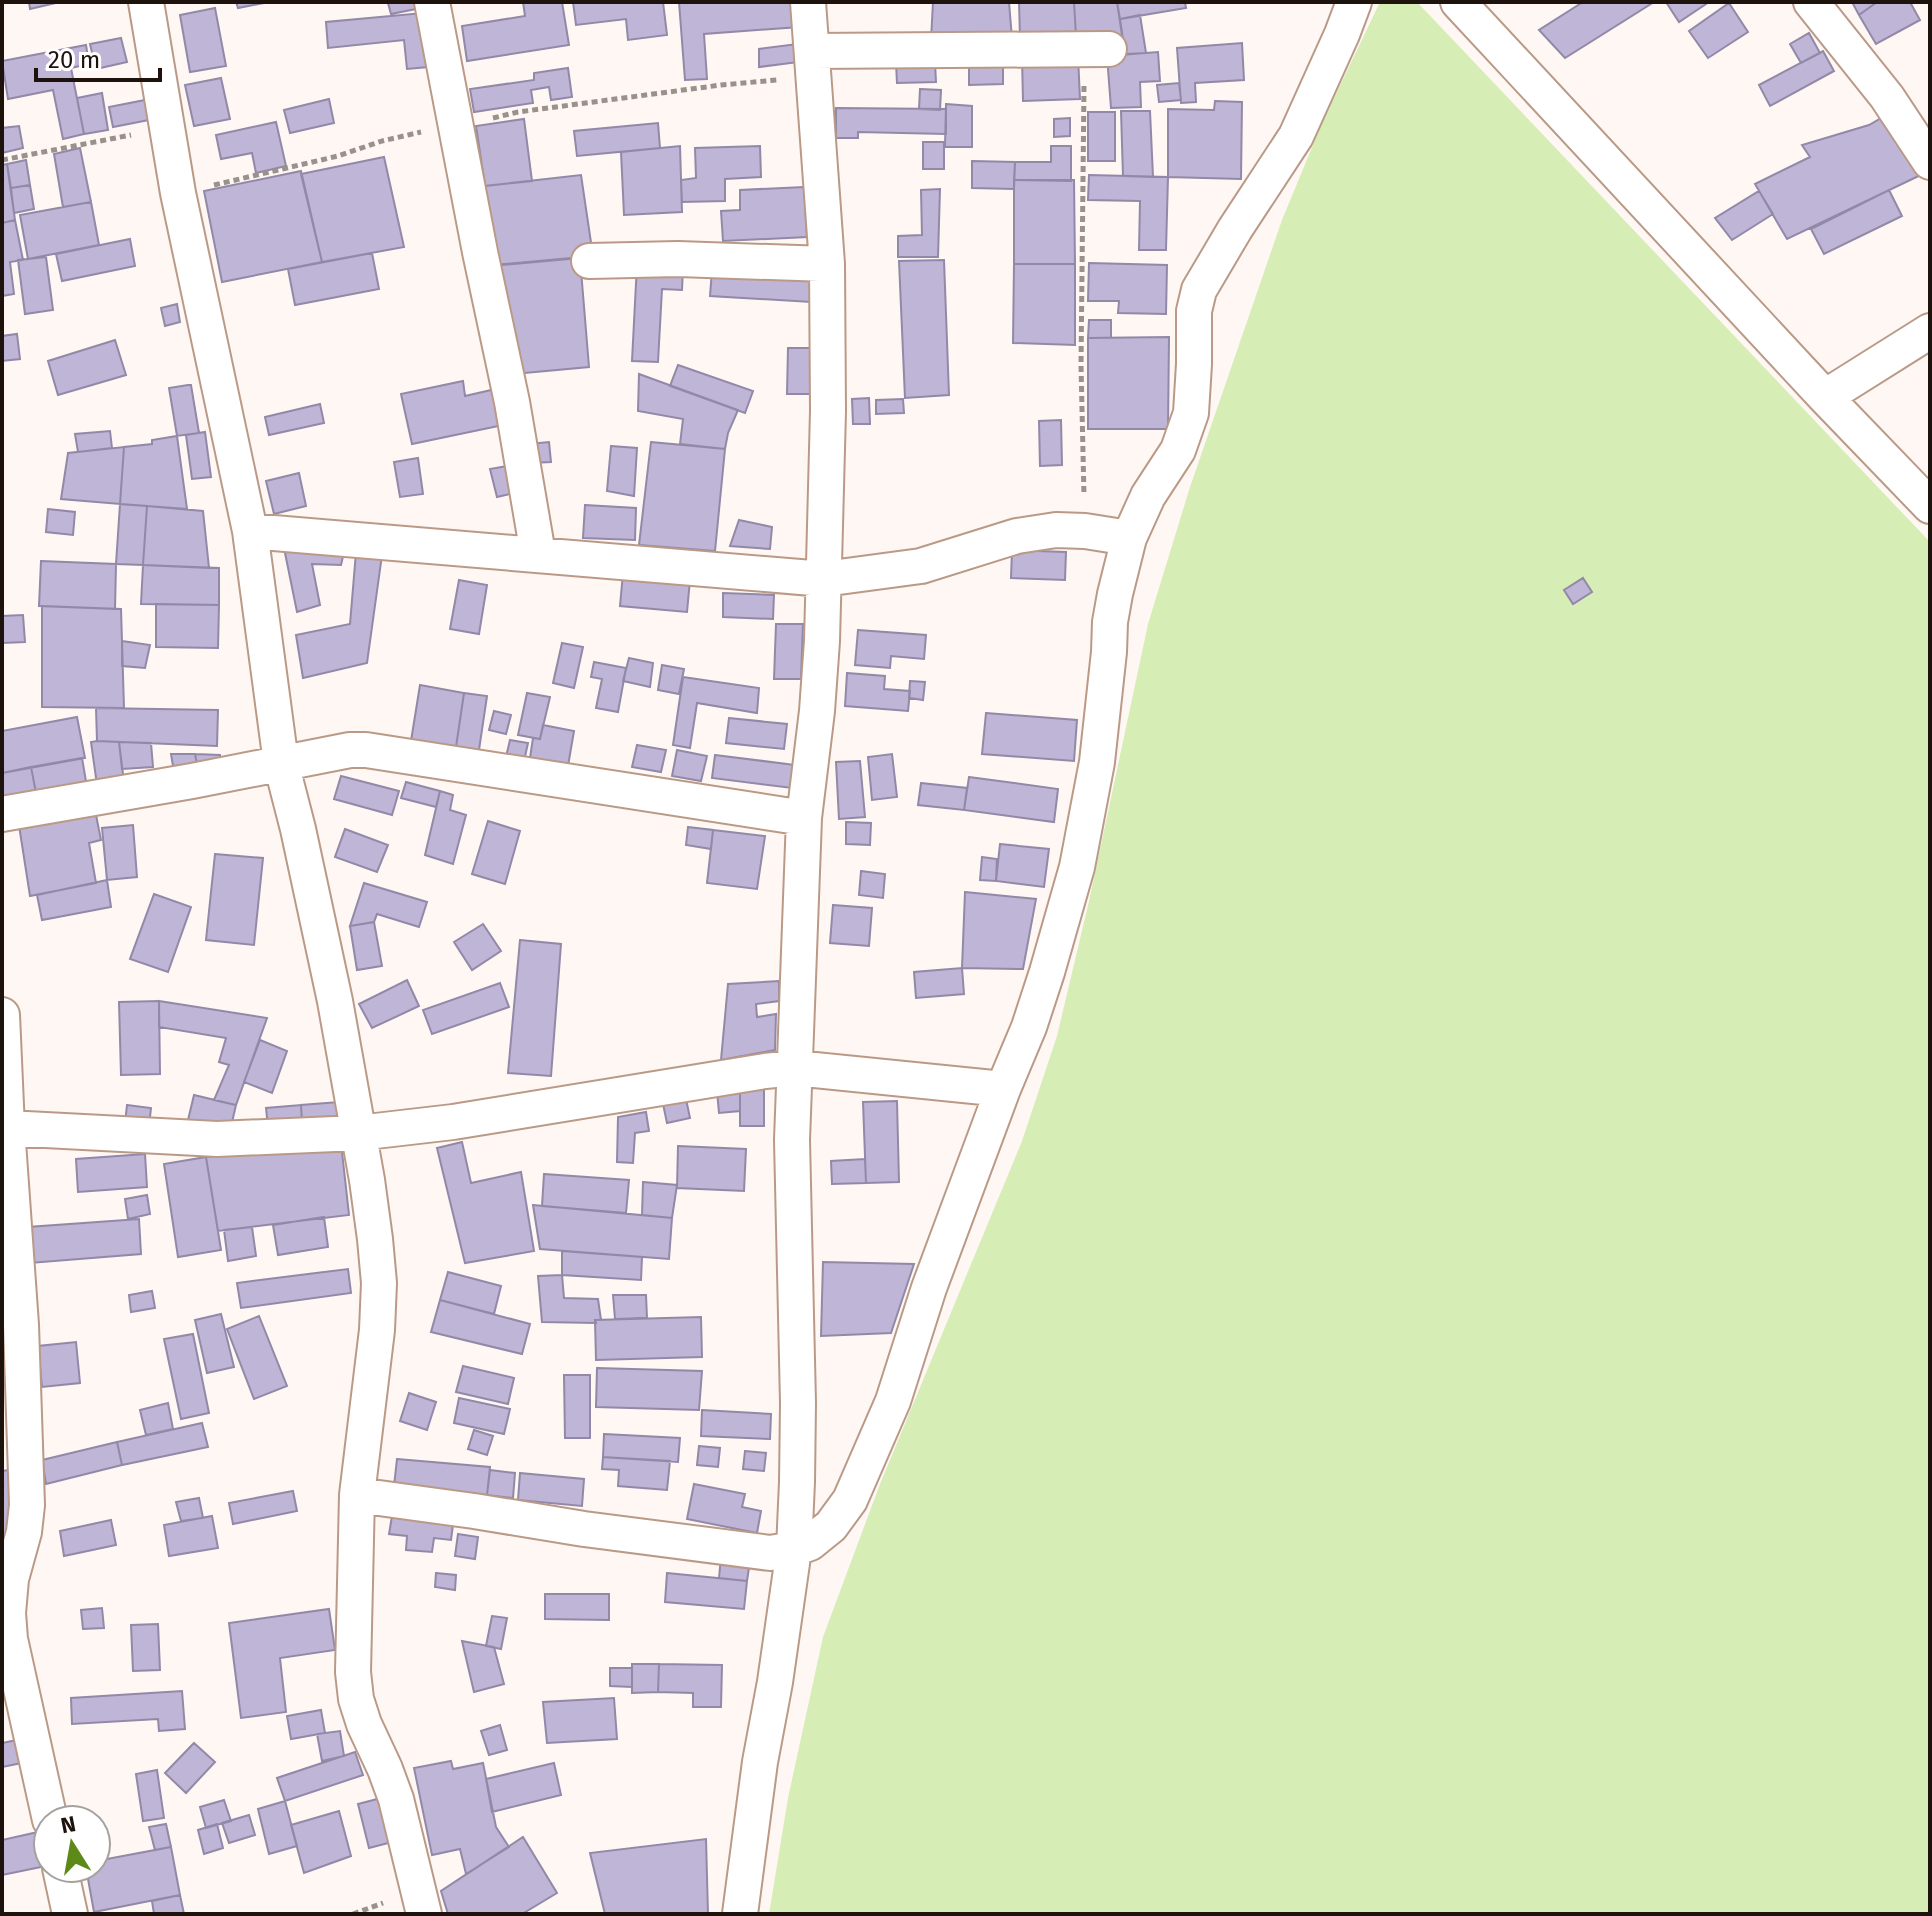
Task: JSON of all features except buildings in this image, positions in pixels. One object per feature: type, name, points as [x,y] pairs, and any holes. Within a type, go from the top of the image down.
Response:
[{"type":"street","points":[[146,2],[178,193],[250,531],[281,763],[335,1001],[367,1180],[379,1283],[377,1330],[357,1495],[353,1672],[356,1699],[364,1724],[396,1799],[424,1914]]},
{"type":"street","points":[[432,2],[512,402],[538,554]]},
{"type":"street","points":[[740,1914],[760,1762],[794,1549],[797,1482],[792,1140],[804,818],[822,641],[828,411],[827,264],[808,2]]},
{"type":"street","points":[[357,1495],[770,1553],[810,1543],[831,1526],[850,1500],[893,1401],[929,1288],[1047,972],[1077,867],[1097,762],[1110,622],[1123,558],[1148,496],[1178,450],[1191,413],[1194,311],[1199,290],[1296,136],[1354,2]]},
{"type":"street","points":[[1458,2],[1930,506]]},
{"type":"street","points":[[1811,2],[1887,97],[1930,162]]},
{"type":"street","points":[[812,51],[1096,49]]},
{"type":"street","points":[[589,261],[678,259],[827,264]]},
{"type":"street","points":[[1825,397],[1930,331]]},
{"type":"street","points":[[250,531],[824,579],[921,566],[1017,536],[1056,530],[1129,538]]},
{"type":"street","points":[[2,814],[350,750],[366,750],[804,818]]},
{"type":"street","points":[[2,1015],[21,1325],[27,1505],[24,1532],[11,1579],[8,1613],[10,1639],[46,1804]]},
{"type":"street","points":[[7,1128],[217,1139],[358,1133],[453,1122],[795,1068],[1003,1089]]},
{"type":"street","points":[[63,1884],[70,1914]]},
{"type":"path","points":[[1085,531],[1081,365],[1084,123],[1096,49]]},
{"type":"path","points":[[2,160],[166,128]]},
{"type":"green space","points":[[1380,2],[1417,2],[1930,542],[1930,1914],[769,1914],[788,1798],[823,1637],[880,1484],[1022,1141],[1057,1036],[1148,624],[1190,487],[1282,220],[1322,123]]}]
